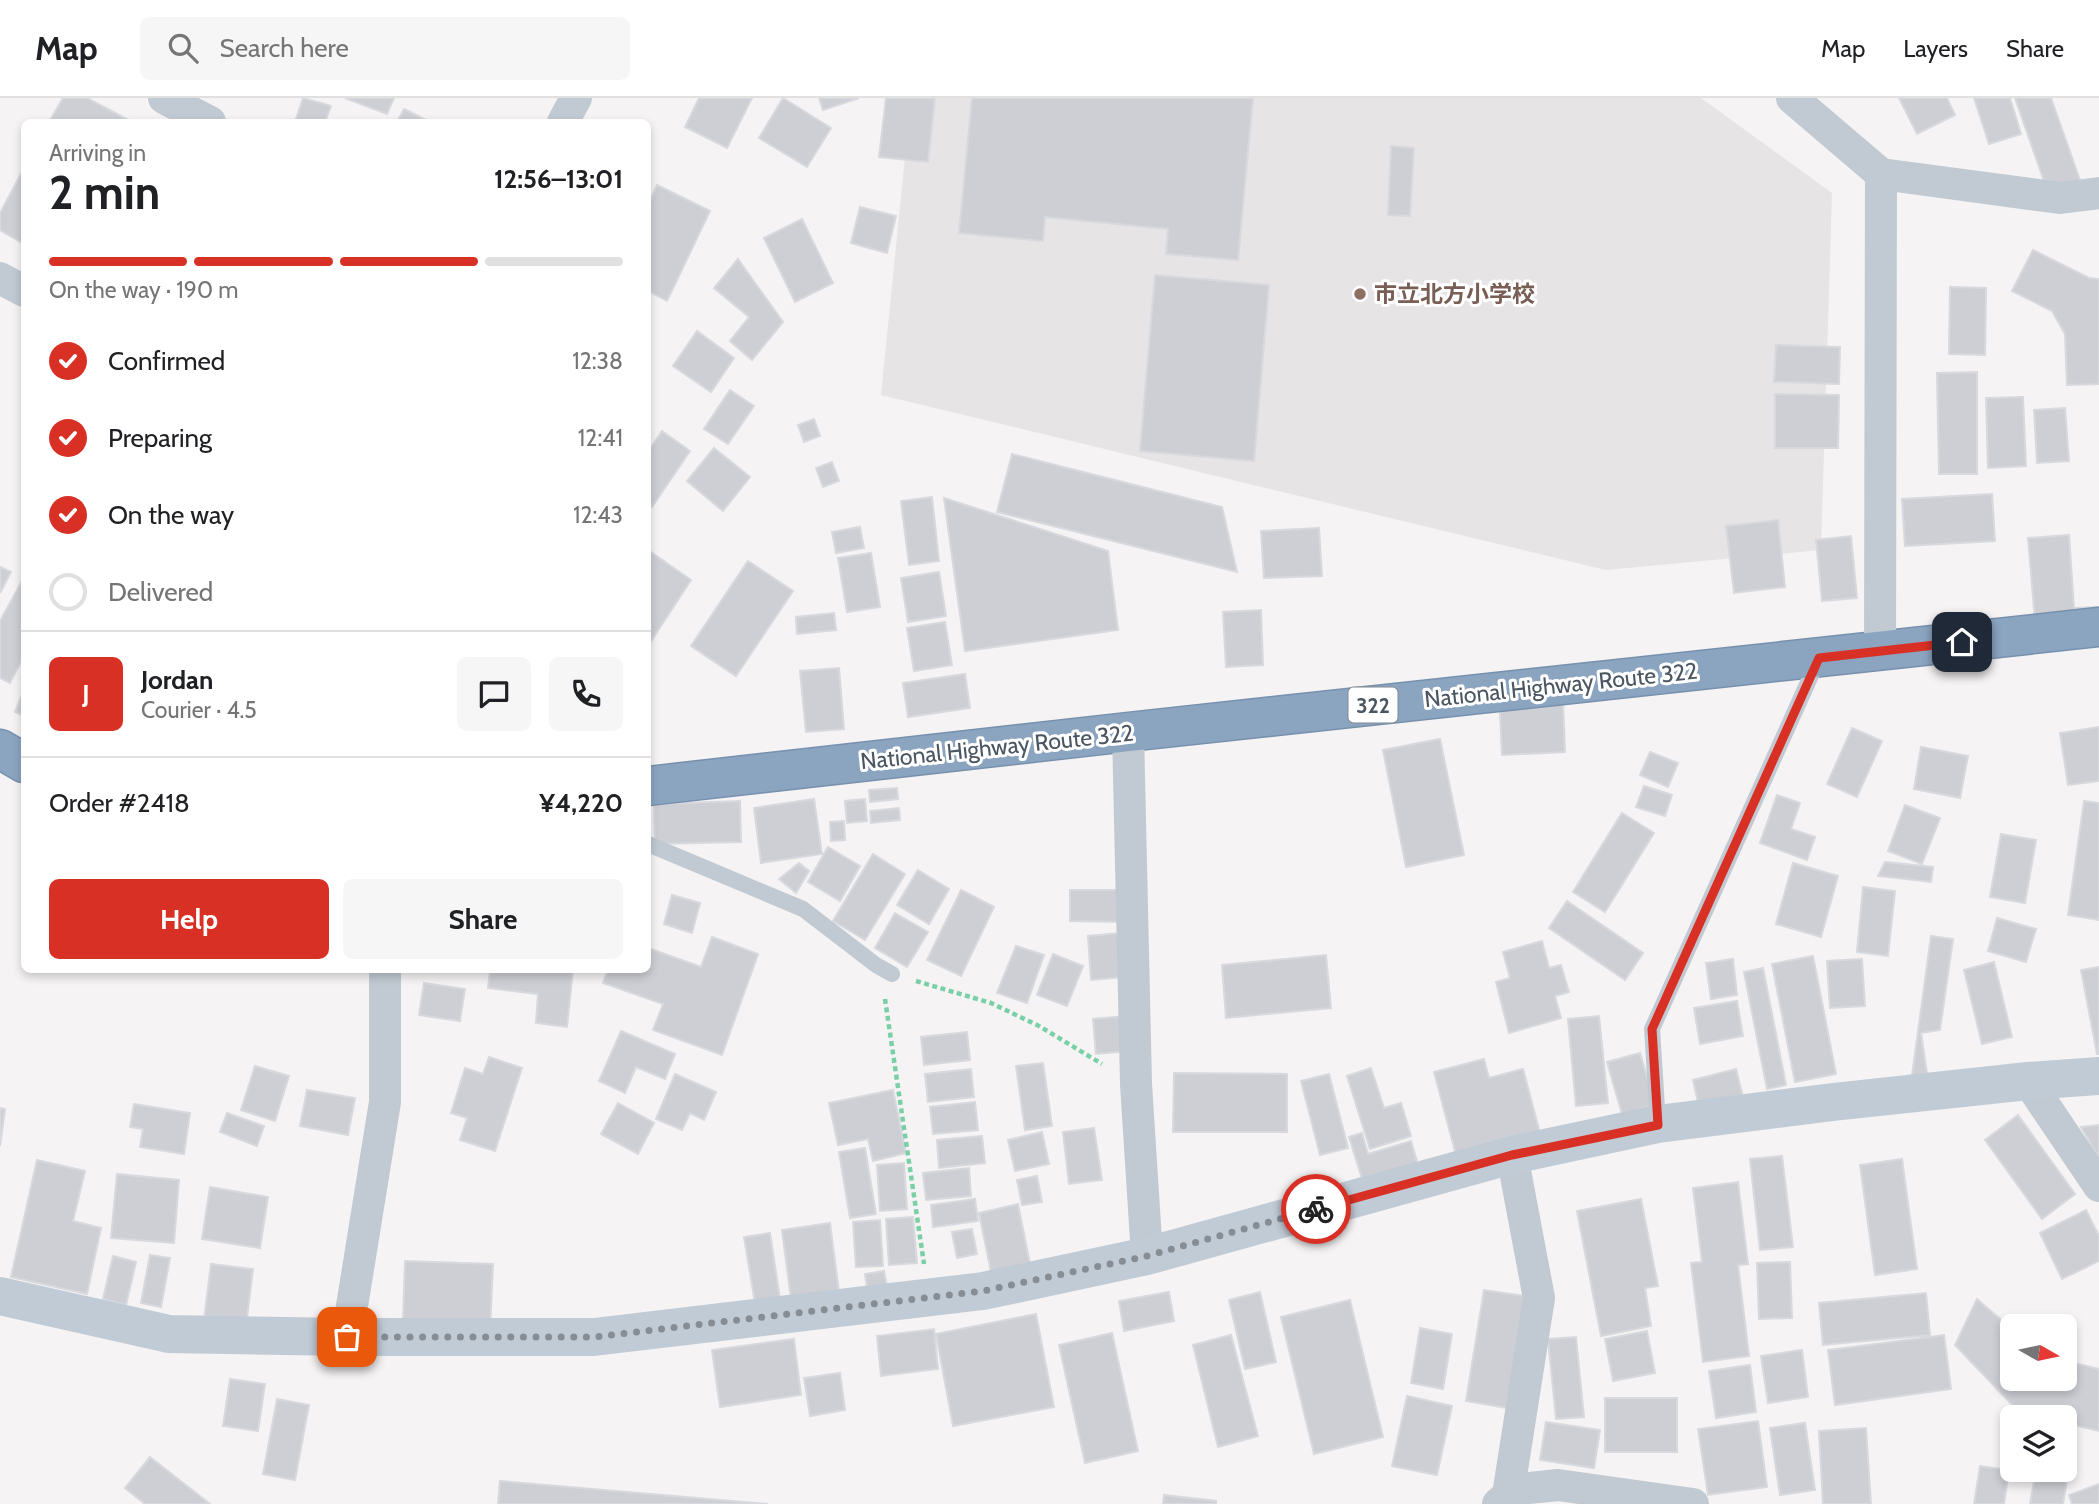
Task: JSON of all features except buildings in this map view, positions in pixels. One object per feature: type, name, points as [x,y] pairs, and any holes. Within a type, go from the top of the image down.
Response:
[{"type":"highway","name":"National Highway Route 322","points":[[651,786],[2099,627]]},
{"type":"street","points":[[164,98],[205,119]]},
{"type":"street","points":[[565,119],[576,98]]},
{"type":"street","points":[[1792,98],[1881,174],[2060,198],[2099,192]]},
{"type":"street","points":[[1880,650],[1881,174]]},
{"type":"street","points":[[0,278],[21,289]]},
{"type":"street","points":[[1128,732],[1136,1084],[1147,1256]]},
{"type":"street","points":[[347,1337],[385,1102],[385,973]]},
{"type":"street","points":[[0,1296],[169,1334],[594,1337],[983,1291],[1147,1256],[1512,1155],[1658,1125],[1833,1102],[2099,1076]]},
{"type":"street","points":[[2028,1081],[2099,1186]]},
{"type":"street","points":[[1503,1500],[1539,1298],[1512,1155]]},
{"type":"street","points":[[1503,1500],[1519,1489],[1558,1485],[1654,1502],[1693,1504]]},
{"type":"lane","points":[[1658,1125],[1652,1029],[1819,658]]},
{"type":"lane","points":[[651,845],[803,909],[876,965],[892,974]]},
{"type":"path","points":[[929,1297],[884,992],[892,974],[991,1003],[1040,1026],[1136,1084]]},
{"type":"shaded area","name":"市立北方小学校","points":[[911,98],[1701,98],[1832,193],[1821,550],[1606,570],[881,395]]},
{"type":"way so far","points":[[347,1337],[594,1337],[983,1291],[1147,1256],[1316,1209]]},
{"type":"place","name":"市立北方小学校","points":[[1360,294]]},
{"type":"route","points":[[1316,1209],[1512,1155],[1658,1125],[1652,1029],[1819,658],[1962,642]]}]
